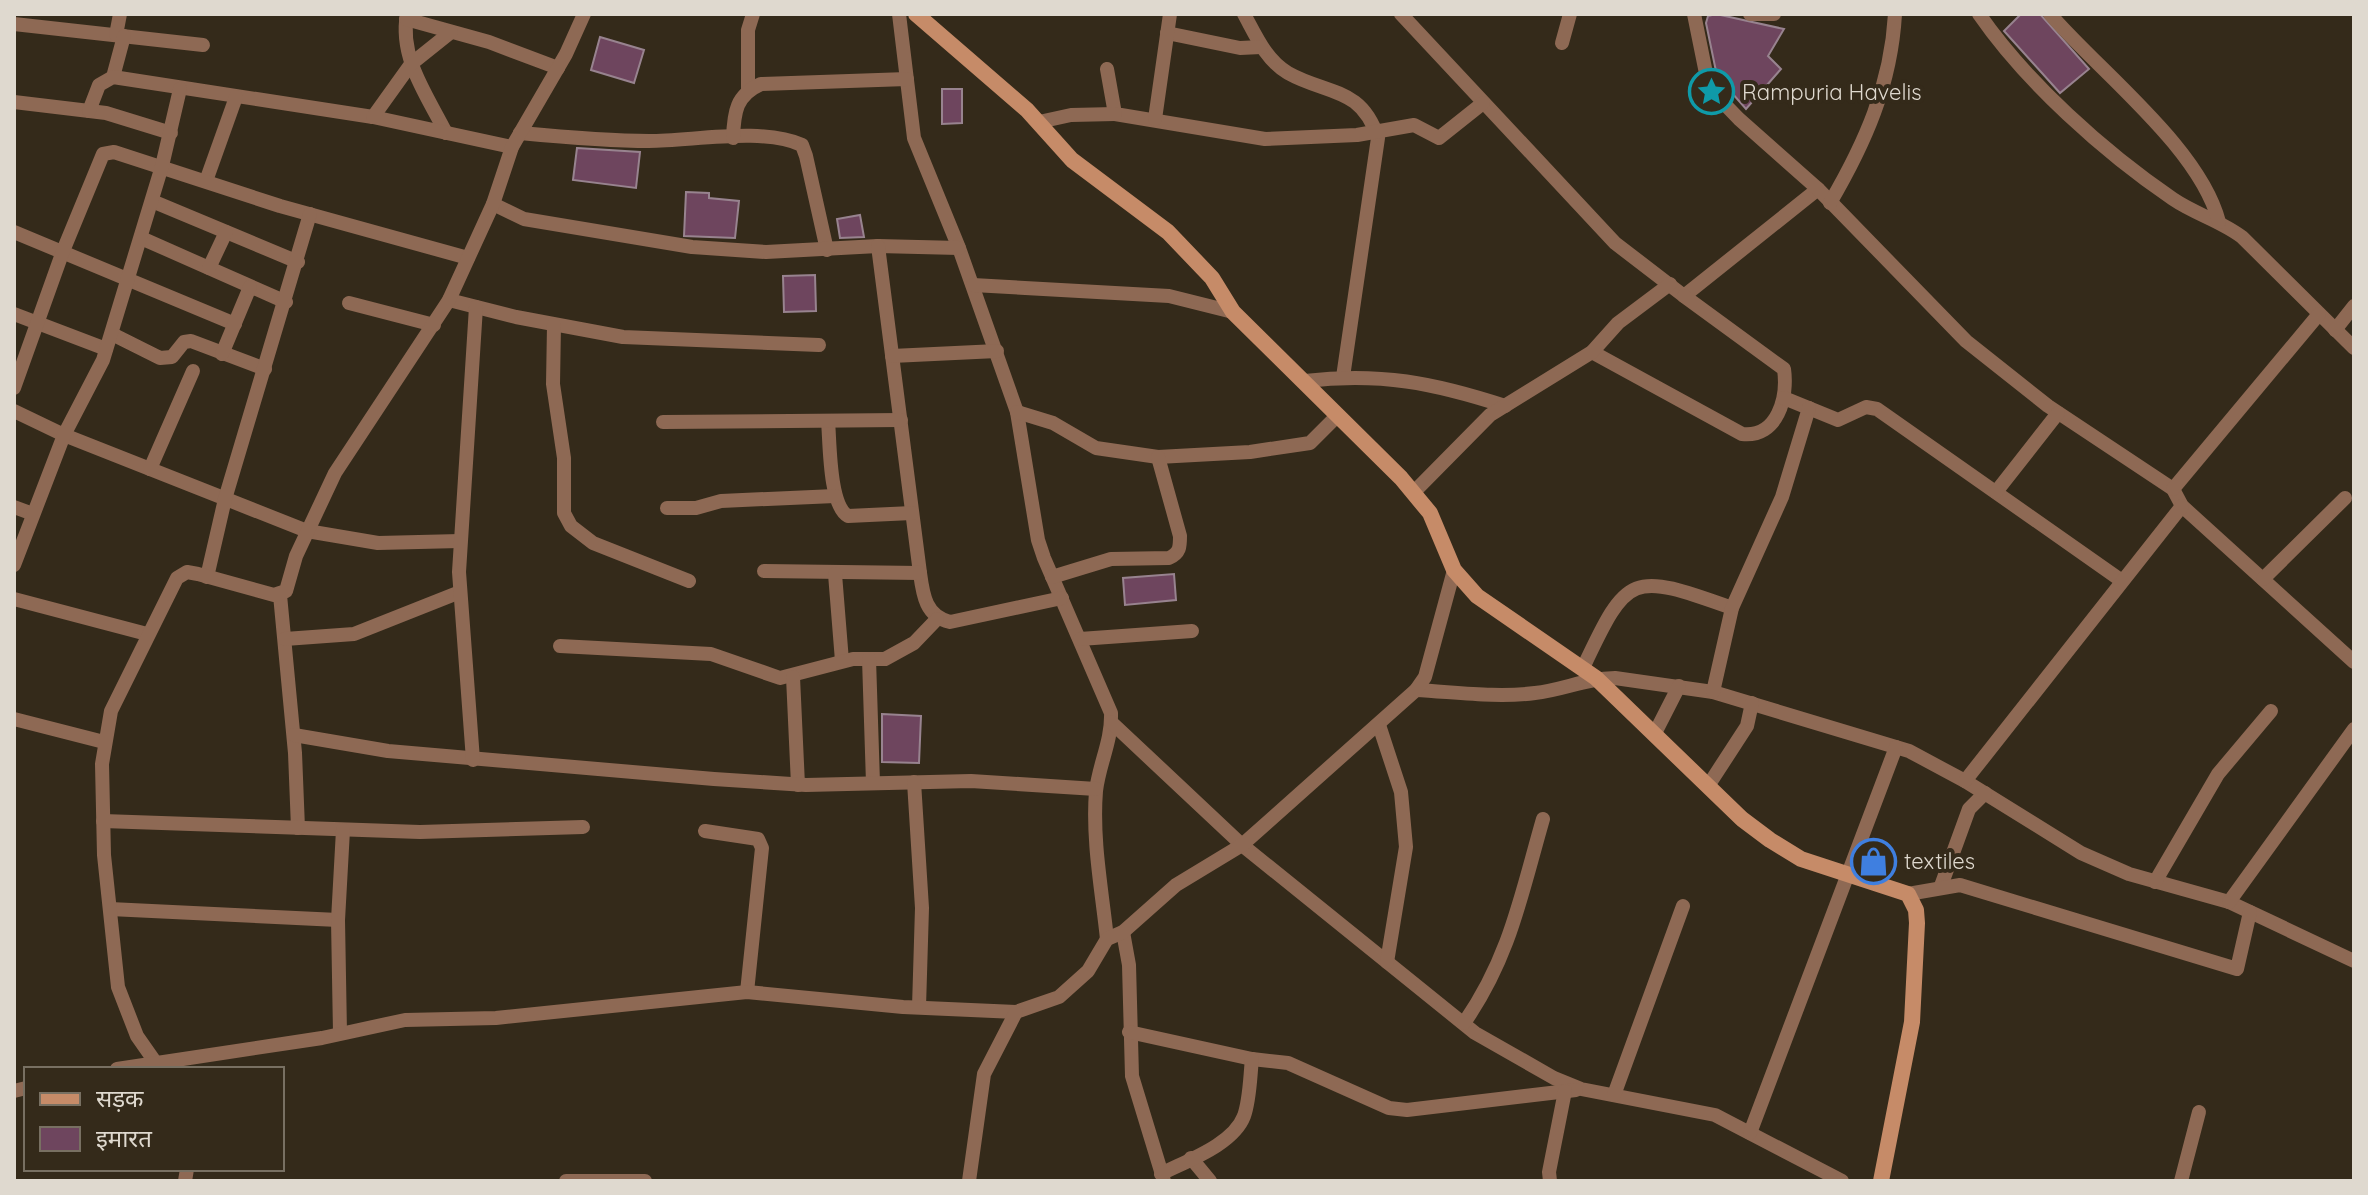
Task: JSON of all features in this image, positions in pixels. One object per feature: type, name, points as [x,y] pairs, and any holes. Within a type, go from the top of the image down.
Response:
[{"type":"street","points":[[113,77],[120,14]]},
{"type":"street","points":[[298,828],[294,735],[280,595],[289,585],[307,531],[335,473],[449,300],[493,204],[512,147],[558,68],[584,14]]},
{"type":"street","points":[[748,90],[748,30],[753,14]]},
{"type":"street","points":[[899,14],[914,138],[973,285],[1017,412],[1038,540],[1104,692],[1111,722],[1112,736],[1096,789],[1095,824],[1107,939]]},
{"type":"street","points":[[916,14],[1039,122],[1072,160],[1168,232],[1212,278],[1233,312],[1305,381],[1430,513],[1454,570],[1477,596],[1590,673],[1742,819],[1786,851],[1801,859],[1908,894],[1960,885],[2237,969],[2250,912]]},
{"type":"street","points":[[1155,119],[1170,14]]},
{"type":"street","points":[[1244,14],[1261,47],[1290,74],[1349,96],[1360,105],[1376,132],[1378,153],[1343,377]]},
{"type":"street","points":[[1401,14],[1483,103],[1543,162],[1615,243],[1777,361],[1784,369],[1784,398],[1775,420],[1765,431],[1754,435],[1742,434],[1592,352]]},
{"type":"street","points":[[1562,43],[1570,14]]},
{"type":"street","points":[[1694,14],[1709,88],[1818,189],[1966,341],[2058,413],[2173,489],[2182,506],[2354,662]]},
{"type":"street","points":[[1750,14],[1774,14]]},
{"type":"street","points":[[1830,203],[1866,139],[1877,109],[1889,70],[1895,14]]},
{"type":"street","points":[[1979,14],[2022,71],[2144,179],[2185,207],[2219,222],[2242,237],[2354,348]]},
{"type":"street","points":[[2050,14],[2116,81],[2198,176],[2211,194],[2219,222]]},
{"type":"street","points":[[446,133],[411,64],[407,16],[558,68]]},
{"type":"street","points":[[14,24],[203,45]]},
{"type":"street","points":[[373,117],[411,64],[451,32]]},
{"type":"street","points":[[1167,33],[1240,48],[1261,47]]},
{"type":"street","points":[[1107,69],[1115,114]]},
{"type":"street","points":[[89,111],[99,85],[113,77],[373,117],[512,147]]},
{"type":"street","points":[[733,138],[738,102],[748,90],[761,84],[907,79]]},
{"type":"street","points":[[14,565],[64,435],[112,334],[162,166],[180,89]]},
{"type":"street","points":[[206,181],[236,97]]},
{"type":"street","points":[[14,102],[89,111],[171,133]]},
{"type":"street","points":[[1039,122],[1071,115],[1115,114],[1265,139],[1376,132],[1414,125],[1439,138],[1483,103]]},
{"type":"street","points":[[520,133],[619,140],[775,138],[802,145],[827,250]]},
{"type":"street","points":[[14,388],[63,251],[103,154],[114,152],[310,214],[468,258]]},
{"type":"street","points":[[1684,296],[1818,189]]},
{"type":"street","points":[[152,201],[298,262]]},
{"type":"street","points":[[493,204],[524,219],[692,247],[766,252],[878,246],[959,248]]},
{"type":"street","points":[[207,577],[225,499],[310,214]]},
{"type":"street","points":[[14,232],[235,324]]},
{"type":"street","points":[[209,268],[226,232]]},
{"type":"street","points":[[141,238],[286,302]]},
{"type":"street","points":[[878,246],[920,573],[928,607],[937,619],[950,622],[1062,598]]},
{"type":"street","points":[[1413,493],[1460,443],[1505,406],[1592,352],[1618,323],[1670,284]]},
{"type":"street","points":[[973,285],[1169,296],[1233,312]]},
{"type":"street","points":[[222,354],[250,287]]},
{"type":"street","points":[[449,300],[554,325],[623,337],[819,345]]},
{"type":"street","points":[[349,303],[434,325]]},
{"type":"street","points":[[2335,330],[2354,306]]},
{"type":"street","points":[[473,760],[460,592],[460,541],[476,307]]},
{"type":"street","points":[[14,314],[106,349]]},
{"type":"street","points":[[2173,489],[2319,314]]},
{"type":"street","points":[[554,325],[553,384],[564,458],[564,513],[571,526],[593,543],[689,581]]},
{"type":"street","points":[[112,334],[160,358],[172,357],[184,342],[265,369]]},
{"type":"street","points":[[892,356],[997,351]]},
{"type":"street","points":[[150,469],[193,371]]},
{"type":"street","points":[[1305,381],[1343,377],[1404,378],[1505,406]]},
{"type":"street","points":[[1784,398],[1838,420],[1866,407],[1877,409],[2122,581]]},
{"type":"street","points":[[1713,692],[1732,608],[1782,497],[1809,408]]},
{"type":"street","points":[[14,411],[64,435],[307,531],[378,543],[460,541]]},
{"type":"street","points":[[1017,412],[1053,423],[1096,448],[1117,454],[1158,457],[1250,452],[1310,443],[1338,415]]},
{"type":"street","points":[[1996,492],[2058,413]]},
{"type":"street","points":[[663,422],[901,420]]},
{"type":"street","points":[[828,421],[835,496],[842,512],[848,516],[912,513]]},
{"type":"street","points":[[1052,577],[1111,559],[1175,555],[1180,548],[1180,536],[1158,457]]},
{"type":"street","points":[[667,508],[696,508],[721,501],[835,496]]},
{"type":"street","points":[[2263,579],[2345,498]]},
{"type":"street","points":[[1965,781],[2182,506]]},
{"type":"street","points":[[14,507],[33,514]]},
{"type":"street","points":[[138,1067],[245,1051],[405,1020],[496,1018],[747,992],[1016,1012],[1059,997],[1088,971],[1107,939],[1123,932],[1176,885],[1242,845],[1416,690],[1425,677],[1454,570]]},
{"type":"street","points":[[764,571],[920,573]]},
{"type":"street","points":[[158,1065],[137,1036],[118,987],[103,821],[104,742],[111,711],[177,578],[187,572],[280,595]]},
{"type":"street","points":[[835,574],[842,661]]},
{"type":"street","points":[[1590,673],[1610,610],[1628,591],[1641,586],[1679,589],[1732,608]]},
{"type":"street","points":[[285,639],[354,634],[460,592]]},
{"type":"street","points":[[14,599],[147,634]]},
{"type":"street","points":[[560,646],[711,654],[780,678],[793,677],[842,661],[885,659],[925,634],[937,619]]},
{"type":"street","points":[[1080,639],[1192,631]]},
{"type":"street","points":[[869,659],[873,783]]},
{"type":"street","points":[[1416,690],[1534,694],[1590,673],[1713,692],[1752,703],[1896,747],[1965,781],[2081,853],[2129,874],[2229,902],[2354,961]]},
{"type":"street","points":[[793,677],[798,785]]},
{"type":"street","points":[[1655,733],[1679,686]]},
{"type":"street","points":[[1708,786],[1747,726],[1752,703]]},
{"type":"street","points":[[2155,882],[2218,774],[2271,711]]},
{"type":"street","points":[[14,719],[104,742]]},
{"type":"street","points":[[1111,722],[1242,845],[1464,1023],[1554,1078],[1581,1089],[1700,1110],[1842,1181]]},
{"type":"street","points":[[1379,725],[1401,792],[1406,847],[1387,962]]},
{"type":"street","points":[[2229,902],[2354,729]]},
{"type":"street","points":[[294,735],[388,751],[473,760],[798,785],[971,781],[1096,789]]},
{"type":"street","points":[[1750,1133],[1896,747]]},
{"type":"street","points":[[914,782],[922,908],[919,1007]]},
{"type":"street","points":[[1941,886],[1969,809],[1985,793]]},
{"type":"street","points":[[1464,1023],[1490,987],[1506,949],[1543,819]]},
{"type":"street","points":[[103,821],[420,832],[583,827]]},
{"type":"street","points":[[340,1033],[338,920],[343,830]]},
{"type":"street","points":[[705,831],[747,834],[758,839],[762,848],[747,992]]},
{"type":"street","points":[[1881,1181],[1912,1022],[1917,923],[1916,910],[1908,894]]},
{"type":"street","points":[[1614,1095],[1683,906]]},
{"type":"street","points":[[110,909],[338,920]]},
{"type":"street","points":[[1123,932],[1129,965],[1129,1032],[1138,1106],[1163,1178],[1227,1138],[1243,1119],[1252,1059]]},
{"type":"street","points":[[969,1181],[984,1074],[1016,1012]]},
{"type":"street","points":[[1129,1032],[1252,1059],[1288,1063],[1389,1108],[1407,1110],[1581,1089]]},
{"type":"street","points":[[1550,1181],[1549,1172],[1565,1091]]},
{"type":"street","points":[[2181,1181],[2199,1112]]},
{"type":"street","points":[[1191,1158],[1210,1181]]},
{"type":"street","points":[[566,1181],[645,1181]]},
{"type":"building","points":[[1716,14],[1784,29],[1768,56],[1781,69],[1746,109],[1717,76],[1706,23],[1708,16]]},
{"type":"building","points":[[2021,14],[2040,14],[2089,69],[2060,93],[2004,31]]},
{"type":"building","points":[[600,37],[644,50],[634,83],[591,70]]},
{"type":"building","points":[[942,89],[962,89],[962,123],[942,124]]},
{"type":"building","points":[[577,148],[640,152],[636,188],[573,180]]},
{"type":"building","points":[[686,192],[709,193],[709,198],[739,201],[735,238],[684,236]]},
{"type":"building","points":[[860,215],[864,237],[840,238],[837,219]]},
{"type":"building","points":[[815,275],[816,311],[784,312],[783,276]]},
{"type":"building","points":[[1174,574],[1176,600],[1125,605],[1123,578]]},
{"type":"building","points":[[882,714],[921,716],[919,763],[882,762]]},
{"type":"place","name":"Rampuria Havelis","points":[[1711,92]]},
{"type":"place","name":"textiles","points":[[1873,861]]}]
